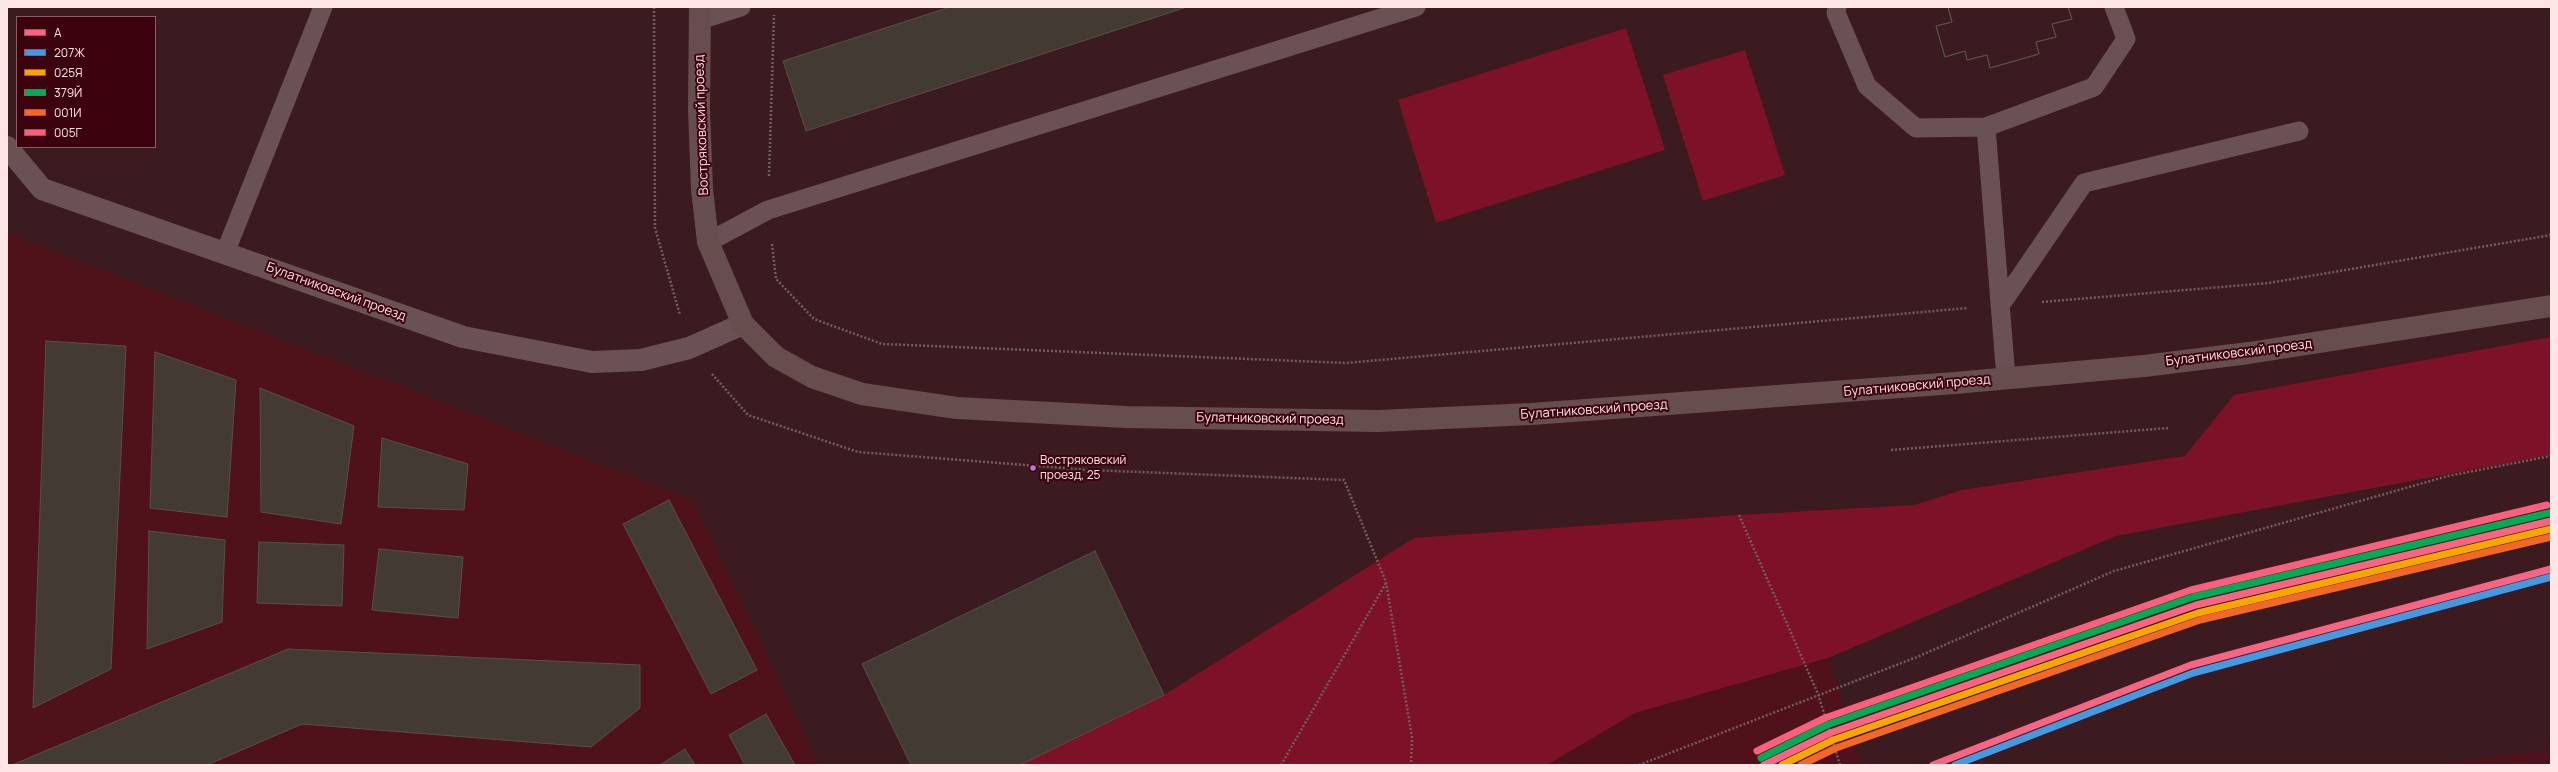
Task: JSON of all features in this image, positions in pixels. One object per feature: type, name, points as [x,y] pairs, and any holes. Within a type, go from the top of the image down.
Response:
[{"type":"street","name":"Востряковский проезд","points":[[700,14],[699,109],[702,189],[708,242]]},
{"type":"street","name":"Булатниковский проезд","points":[[7,147],[42,189],[463,337],[592,362],[641,360],[689,348],[743,324]]},
{"type":"street","name":"Булатниковский проезд","points":[[708,242],[743,324],[776,357],[812,377],[848,391],[957,408],[1119,416],[1378,421],[1724,401],[2006,378],[2249,353],[2551,306]]},
{"type":"lane","points":[[225,253],[323,7]]},
{"type":"lane","points":[[700,14],[741,7]]},
{"type":"lane","points":[[708,242],[768,210],[1416,7]]},
{"type":"lane","points":[[1837,7],[1836,13],[1867,86],[1916,128],[1986,127],[2094,87],[2126,39],[2114,7]]},
{"type":"lane","points":[[1986,127],[2006,378]]},
{"type":"lane","points":[[2000,306],[2084,183],[2299,131]]},
{"type":"path","points":[[654,7],[655,228],[689,348],[748,415],[858,452],[1089,470],[1344,480],[1386,582],[1412,736],[1411,765]]},
{"type":"path","points":[[774,10],[768,210],[776,279],[814,319],[882,344],[1346,363],[2269,283],[2551,236]]},
{"type":"path","points":[[1891,450],[2168,428]]},
{"type":"path","points":[[1639,765],[1818,694],[1917,657],[2114,571],[2448,476],[2551,456]]},
{"type":"path","points":[[1739,515],[1818,694],[1840,765]]},
{"type":"path","points":[[1280,765],[1386,582]]},
{"type":"shaded area","points":[[1626,28],[1665,150],[1436,223],[1398,100]]},
{"type":"shaded area","points":[[1745,50],[1785,175],[1703,201],[1663,75]]},
{"type":"shaded area","points":[[7,233],[692,500],[819,765],[7,765]]},
{"type":"shaded area","points":[[2551,337],[2551,455],[2116,536],[1828,658],[1635,713],[1547,765],[1020,765],[1164,695],[1414,538],[1739,515],[1914,505],[1962,490],[2185,456],[2234,395]]},
{"type":"shaded area","points":[[1828,658],[1862,765],[1547,765],[1635,713]]},
{"type":"shaded area","points":[[2551,749],[2551,765],[2435,765]]},
{"type":"building","points":[[950,7],[1187,7],[806,131],[783,61]]},
{"type":"building","points":[[1948,7],[2068,7],[2072,19],[2052,24],[2056,37],[2036,42],[2039,54],[1990,68],[1987,55],[1967,60],[1965,51],[1945,57],[1936,26],[1952,22]]},
{"type":"building","points":[[1948,7],[2068,7],[2072,19],[2052,24],[2056,37],[2036,42],[2039,54],[1990,68],[1987,55],[1967,60],[1965,51],[1945,57],[1936,26],[1952,22]]},
{"type":"building","points":[[46,341],[126,346],[111,669],[33,708]]},
{"type":"building","points":[[155,352],[236,380],[227,517],[150,508]]},
{"type":"building","points":[[260,388],[354,426],[341,524],[261,512]]},
{"type":"building","points":[[382,438],[468,464],[464,510],[378,507]]},
{"type":"building","points":[[669,500],[757,670],[711,694],[623,524]]},
{"type":"building","points":[[149,531],[225,540],[222,622],[147,649]]},
{"type":"building","points":[[259,542],[344,545],[342,606],[257,603]]},
{"type":"building","points":[[379,549],[463,557],[458,618],[372,610]]},
{"type":"building","points":[[1095,551],[1164,695],[1020,765],[911,765],[862,664]]},
{"type":"building","points":[[288,649],[640,665],[640,708],[591,747],[302,724],[207,765],[12,765]]},
{"type":"building","points":[[766,714],[795,765],[745,765],[729,735]]},
{"type":"building","points":[[685,749],[695,765],[660,765]]},
{"type":"transit line","name":"005Г","points":[[1757,751],[1825,718],[2191,590],[2547,505]]},
{"type":"transit line","name":"379Й","points":[[1761,758],[1827,725],[2193,597],[2549,513]]},
{"type":"transit line","name":"A","points":[[1764,765],[1830,733],[2196,605],[2551,521]]},
{"type":"transit line","name":"025Я","points":[[1782,765],[1833,740],[2198,613],[2551,529]]},
{"type":"transit line","name":"001И","points":[[1801,765],[1836,748],[2200,620],[2551,537]]},
{"type":"transit line","name":"A","points":[[1933,765],[2191,665],[2551,569]]},
{"type":"transit line","name":"207Ж","points":[[1955,765],[2193,673],[2551,577]]},
{"type":"place","name":"Востряковский проезд, 25","points":[[1033,468]]}]
